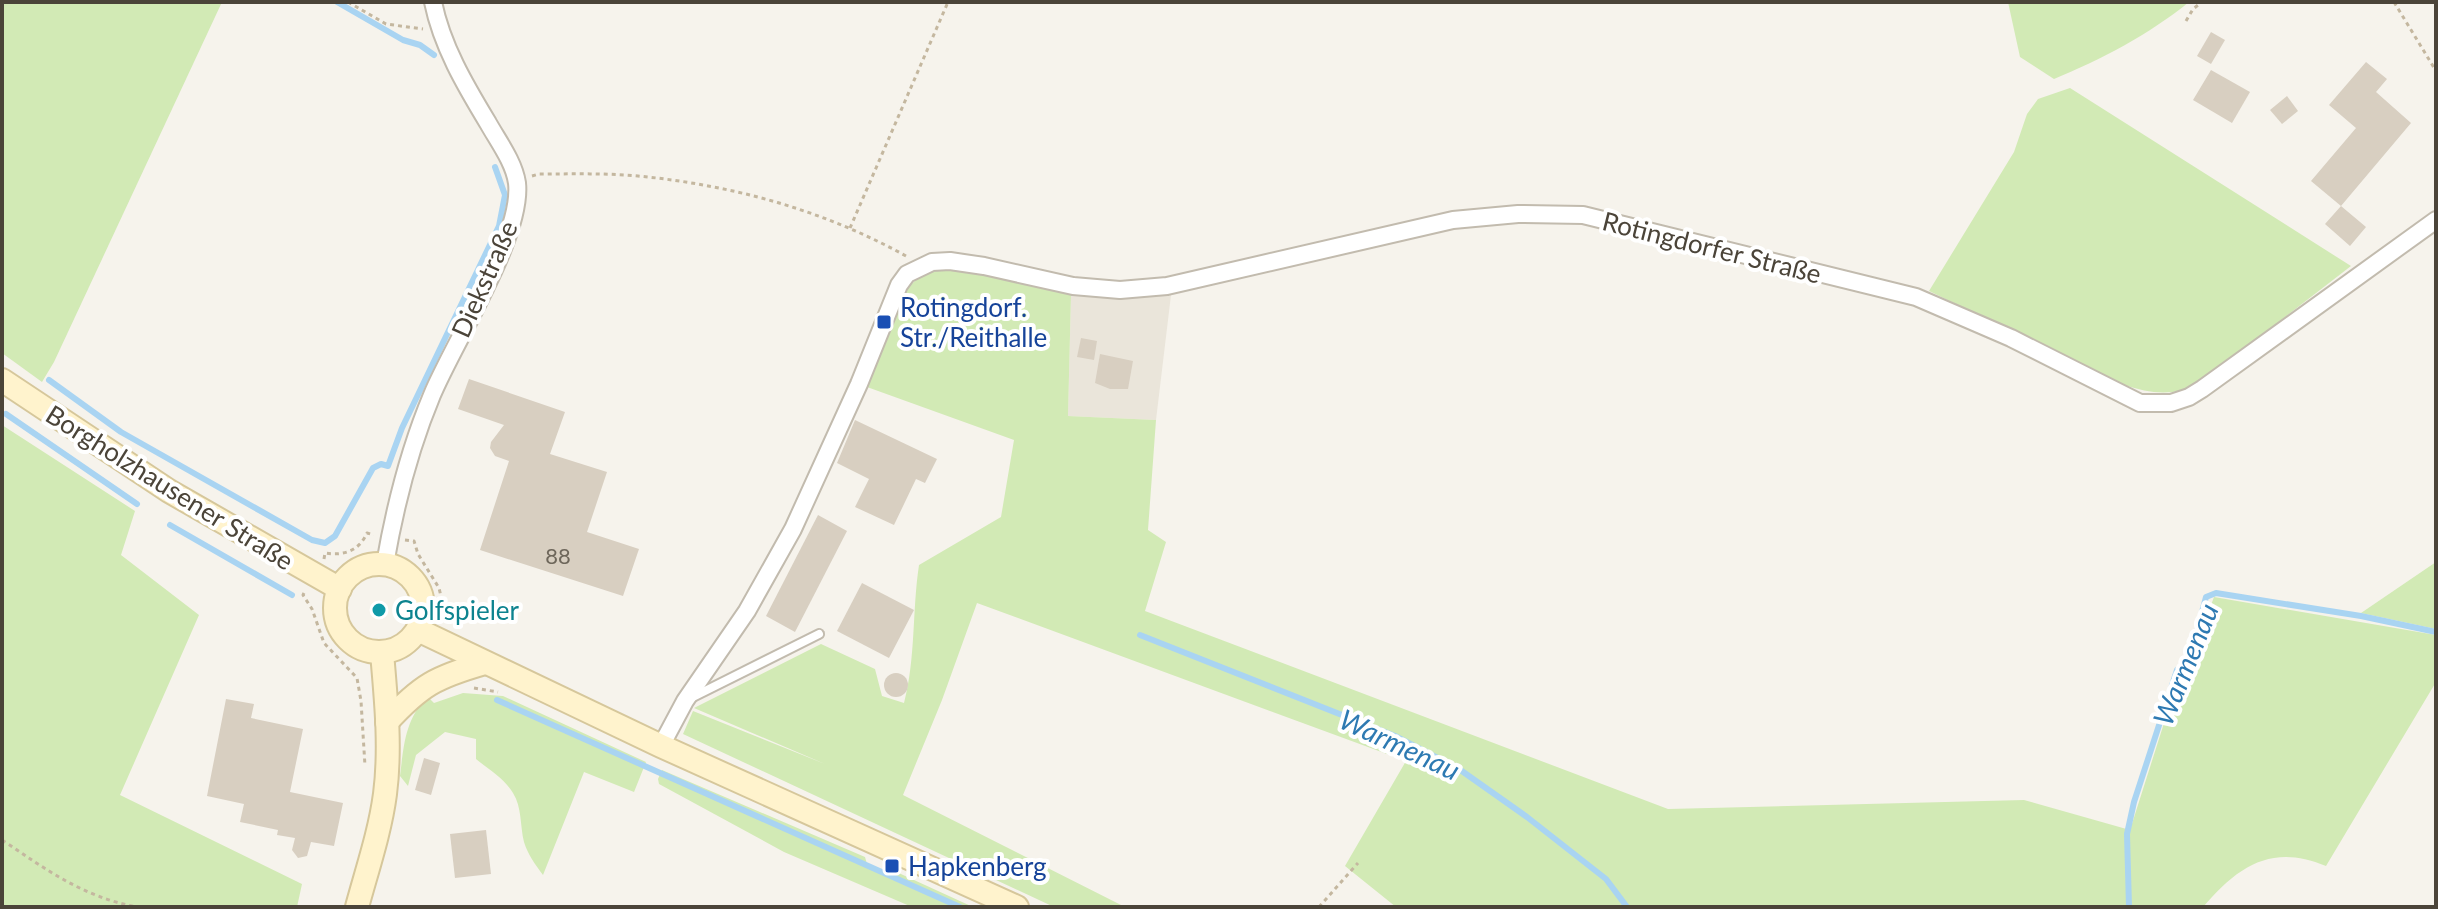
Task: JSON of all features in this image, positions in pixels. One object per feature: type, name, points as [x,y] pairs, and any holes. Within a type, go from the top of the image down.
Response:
[{"type":"main road","name":"Borgholzhausener Straße","points":[[2,380],[169,491],[340,589]]},
{"type":"main road","points":[[385,564],[399,568],[411,577],[419,588],[423,616],[418,630],[409,641],[382,653],[360,648],[342,633],[335,611],[340,589],[348,578],[358,569],[385,564]]},
{"type":"main road","points":[[418,630],[661,746],[1017,907]]},
{"type":"main road","points":[[357,907],[380,825],[386,791],[387,722],[382,653]]},
{"type":"main road","points":[[387,722],[414,693],[428,684],[485,663]]},
{"type":"street","points":[[433,2],[438,27],[464,82],[517,179]]},
{"type":"street","name":"Diekstraße","points":[[385,564],[410,452],[433,393],[511,232],[517,179]]},
{"type":"street","name":"Rotingdorfer Straße","points":[[916,268],[932,262],[950,261],[1073,286],[1120,290],[1167,286],[1453,220],[1518,214],[1583,215],[1916,297],[2011,338],[2140,403],[2171,403],[2202,389],[2436,220]]},
{"type":"street","points":[[661,746],[685,701],[747,611],[793,529],[859,384],[899,285],[916,268]]},
{"type":"lane","points":[[685,701],[819,634]]},
{"type":"path","points":[[348,2],[386,24],[424,30],[438,27]]},
{"type":"path","points":[[850,228],[948,2]]},
{"type":"path","points":[[2186,21],[2202,2]]},
{"type":"path","points":[[2394,2],[2436,71]]},
{"type":"path","points":[[517,179],[539,174],[637,176],[736,191],[789,205],[850,228],[905,256],[916,268]]},
{"type":"path","points":[[314,575],[303,595],[312,609],[324,643],[357,678],[363,714],[366,777]]},
{"type":"path","points":[[2,840],[73,887],[115,903],[137,907]]},
{"type":"path","points":[[1319,907],[1358,863]]},
{"type":"shaded area","points":[[1071,295],[1121,299],[1171,295],[1156,420],[1068,416]]},
{"type":"green space","points":[[2,2],[222,2],[42,382],[2,353]]},
{"type":"green space","points":[[2008,2],[2189,2],[2124,45],[2054,79],[2020,57]]},
{"type":"green space","points":[[2070,88],[2351,266],[2201,382],[2173,392],[2124,385],[1929,291],[2014,152],[2027,114],[2038,99]]},
{"type":"green space","points":[[951,269],[1071,295],[1068,416],[1156,420],[1148,530],[1166,542],[1145,611],[1668,809],[2024,800],[2130,830],[2179,676],[2202,657],[2203,627],[2214,597],[2436,635],[2436,682],[2326,866],[2289,857],[2257,862],[2229,880],[2203,907],[1396,907],[1345,866],[1406,761],[977,603],[903,795],[1125,907],[1054,907],[683,734],[693,711],[825,764],[694,708],[821,644],[875,669],[882,696],[904,703],[919,565],[1001,517],[1014,440],[867,387],[905,292],[925,275]]},
{"type":"green space","points":[[2,425],[135,511],[121,555],[199,615],[120,795],[302,884],[297,907],[2,907]]},
{"type":"green space","points":[[2436,562],[2436,629],[2361,613]]},
{"type":"green space","points":[[463,693],[503,696],[646,762],[634,792],[584,772],[543,875],[526,847],[516,798],[506,783],[476,759],[476,739],[445,732],[416,755],[408,786],[400,776],[407,733],[420,705],[427,696],[434,703]]},
{"type":"green space","points":[[662,770],[865,857],[867,864],[883,871],[890,869],[973,907],[912,907],[784,852],[659,784]]},
{"type":"building","points":[[2211,32],[2225,40],[2211,64],[2197,56]]},
{"type":"building","points":[[2366,62],[2387,79],[2376,92],[2411,123],[2341,206],[2311,181],[2356,128],[2329,105]]},
{"type":"building","points":[[2211,70],[2250,92],[2232,123],[2193,100]]},
{"type":"building","points":[[2287,96],[2298,111],[2282,124],[2270,110]]},
{"type":"building","points":[[2341,206],[2366,227],[2350,246],[2325,224]]},
{"type":"building","points":[[1081,338],[1097,341],[1094,360],[1077,357]]},
{"type":"building","points":[[1100,354],[1133,361],[1128,389],[1110,389],[1095,383]]},
{"type":"building","points":[[469,379],[565,412],[550,454],[607,472],[587,532],[639,549],[623,596],[480,550],[509,461],[495,456],[490,448],[504,425],[458,409]]},
{"type":"building","points":[[855,420],[937,459],[925,483],[916,479],[894,525],[855,507],[869,479],[837,463]]},
{"type":"building","points":[[818,515],[847,531],[795,632],[766,616]]},
{"type":"building","points":[[862,583],[914,610],[889,658],[837,631]]},
{"type":"building","points":[[896,673],[904,677],[908,685],[904,693],[896,697],[888,693],[884,685],[888,677]]},
{"type":"building","points":[[226,699],[254,704],[251,718],[303,729],[290,792],[343,803],[334,846],[311,842],[307,856],[298,858],[292,850],[295,838],[277,835],[278,830],[240,822],[244,804],[207,796]]},
{"type":"building","points":[[424,758],[440,763],[431,795],[415,790]]},
{"type":"building","points":[[486,830],[491,874],[455,878],[450,834]]},
{"type":"waterway","points":[[337,2],[434,55]]},
{"type":"waterway","points":[[49,380],[121,432],[312,540],[325,543],[335,536],[373,468],[381,464],[388,466],[402,428],[499,226],[505,195],[495,167]]},
{"type":"waterway","points":[[6,414],[137,504]]},
{"type":"waterway","points":[[170,525],[292,595]]},
{"type":"waterway","name":"Warmenau","points":[[2129,907],[2127,834],[2134,802],[2177,670],[2195,653],[2206,597],[2216,593],[2361,616],[2436,632]]},
{"type":"waterway","name":"Warmenau","points":[[1140,635],[1395,736],[1459,769],[1606,879],[1627,907]]},
{"type":"waterway","points":[[497,700],[960,907]]},
{"type":"place","name":"Rotingdorf. Str./Reithalle","points":[[884,322]]},
{"type":"place","name":"Golfspieler","points":[[379,610]]},
{"type":"place","name":"Hapkenberg","points":[[892,866]]}]
